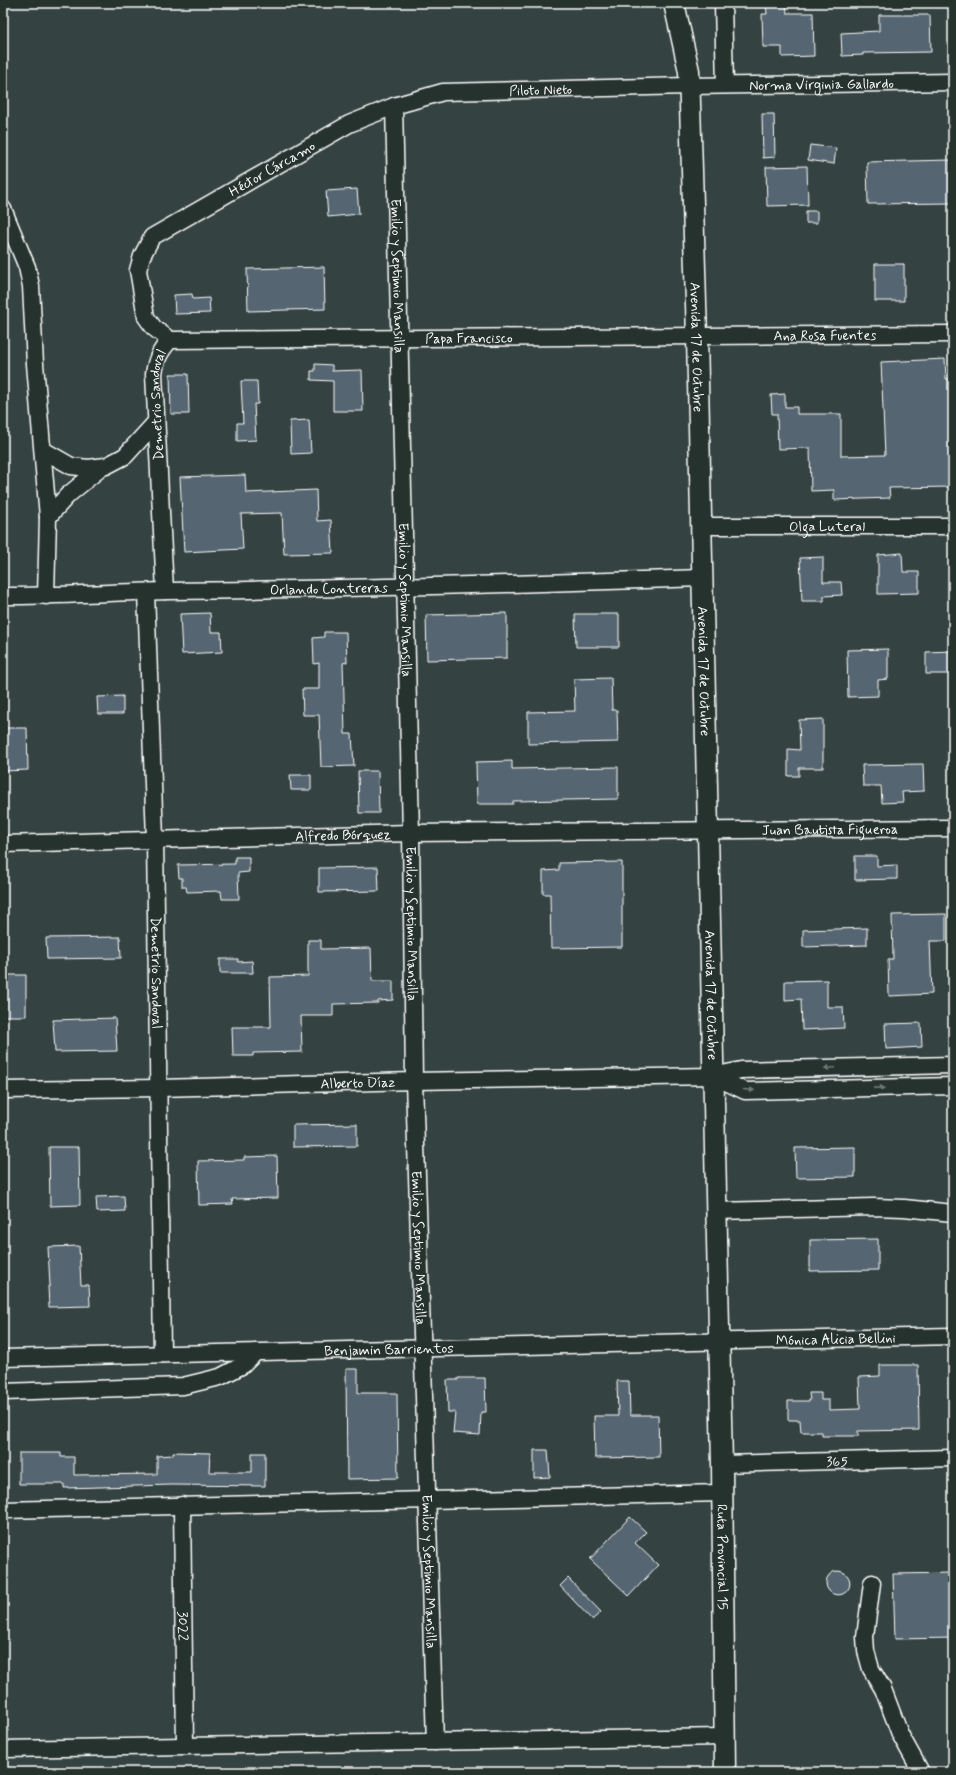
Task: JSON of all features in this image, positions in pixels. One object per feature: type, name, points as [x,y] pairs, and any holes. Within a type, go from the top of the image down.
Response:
[{"type":"main road","name":"Avenida 17 de Octubre","points":[[674,3],[687,57],[689,86],[702,526],[718,1341]]},
{"type":"main road","name":"Ruta Provincial 15","points":[[718,1341],[722,1464],[725,1772]]},
{"type":"street","points":[[723,3],[725,85]]},
{"type":"street","name":"Norma Virginia Gallardo","points":[[689,86],[953,82]]},
{"type":"street","name":"Piloto Nieto","points":[[394,106],[443,92],[689,86]]},
{"type":"street","name":"Héctor Cárcamo","points":[[152,237],[349,124],[394,106]]},
{"type":"street","name":"Emilio y Septimio Mansilla","points":[[394,106],[401,338],[411,833],[414,1081],[421,1348],[435,1742]]},
{"type":"street","points":[[3,209],[27,267],[31,286],[35,364],[48,517],[46,596]]},
{"type":"street","name":"Demetrio Sandoval","points":[[152,237],[142,256],[138,270],[146,318],[154,328],[170,340],[160,351],[155,362],[154,374],[165,591]]},
{"type":"street","name":"Ana Rosa Fuentes","points":[[697,336],[953,334]]},
{"type":"street","name":"Papa Francisco","points":[[170,340],[697,336]]},
{"type":"street","points":[[48,517],[68,495],[102,467],[125,456],[156,422]]},
{"type":"street","points":[[43,450],[71,466],[88,468],[102,467]]},
{"type":"street","name":"Olga Luteral","points":[[702,526],[953,526]]},
{"type":"street","name":"Orlando Contreras","points":[[3,596],[46,596],[165,591],[406,588],[702,578]]},
{"type":"street","name":"Demetrio Sandoval","points":[[146,592],[156,839],[162,1354]]},
{"type":"street","name":"Juan Bautista Figueroa","points":[[708,830],[953,828]]},
{"type":"street","name":"Alfredo Bórquez","points":[[3,844],[411,833],[708,830]]},
{"type":"street","points":[[713,1076],[741,1070],[953,1064]]},
{"type":"street","points":[[713,1076],[745,1091],[953,1086]]},
{"type":"street","name":"Alberto Díaz","points":[[3,1090],[713,1076]]},
{"type":"street","points":[[716,1211],[873,1207],[904,1208],[953,1213]]},
{"type":"street","name":"Mónica Alicia Bellini","points":[[718,1341],[953,1336]]},
{"type":"street","name":"Benjamin Barrientos","points":[[3,1358],[718,1341]]},
{"type":"street","name":"Benjamin Barrientos","points":[[3,1350],[59,1357]]},
{"type":"street","points":[[3,1392],[183,1386],[220,1377],[243,1364],[256,1352]]},
{"type":"street","name":"365","points":[[722,1464],[953,1458]]},
{"type":"street","points":[[3,1510],[722,1493]]},
{"type":"street","name":"3022","points":[[182,1505],[185,1746]]},
{"type":"street","points":[[872,1582],[865,1638],[866,1651],[871,1669],[883,1689],[900,1734],[921,1772]]},
{"type":"street","points":[[3,1750],[724,1737]]},
{"type":"building","points":[[766,3],[786,3],[787,13],[813,13],[814,56],[782,57],[782,47],[763,47],[762,14],[767,14]]},
{"type":"building","points":[[879,15],[930,15],[931,52],[863,53],[863,55],[842,56],[841,33],[879,31]]},
{"type":"building","points":[[762,114],[774,114],[775,157],[763,158]]},
{"type":"building","points":[[810,145],[836,148],[834,164],[808,160]]},
{"type":"building","points":[[951,160],[952,203],[868,204],[867,162]]},
{"type":"building","points":[[807,166],[808,205],[767,206],[766,167]]},
{"type":"building","points":[[357,189],[359,214],[328,217],[326,191]]},
{"type":"building","points":[[806,211],[817,211],[817,223],[806,223]]},
{"type":"building","points":[[875,264],[904,264],[904,301],[875,301]]},
{"type":"building","points":[[324,267],[325,309],[248,311],[247,269]]},
{"type":"building","points":[[192,294],[193,299],[209,298],[210,313],[175,314],[174,295]]},
{"type":"building","points":[[945,359],[946,379],[953,379],[953,487],[889,488],[890,498],[834,500],[834,490],[811,491],[810,448],[778,449],[777,414],[772,414],[771,395],[785,394],[785,407],[797,407],[797,414],[841,414],[841,456],[885,455],[881,362]]},
{"type":"building","points":[[315,364],[332,365],[332,371],[362,370],[363,411],[333,411],[333,381],[311,380],[311,371],[315,371]]},
{"type":"building","points":[[170,374],[188,374],[189,414],[171,414]]},
{"type":"building","points":[[241,381],[257,381],[258,404],[254,404],[256,440],[237,441],[237,423],[243,423]]},
{"type":"building","points":[[309,420],[311,453],[291,454],[290,421]]},
{"type":"building","points":[[245,475],[246,493],[316,490],[317,521],[331,520],[333,553],[284,554],[282,513],[241,514],[243,549],[184,552],[180,477]]},
{"type":"building","points":[[902,553],[903,572],[919,572],[919,593],[878,594],[878,555]]},
{"type":"building","points":[[823,557],[823,582],[841,582],[842,595],[824,596],[824,601],[802,601],[800,558]]},
{"type":"building","points":[[210,613],[211,632],[221,632],[222,652],[182,654],[180,614]]},
{"type":"building","points":[[507,613],[507,658],[427,660],[426,615]]},
{"type":"building","points":[[575,614],[619,614],[619,647],[576,647]]},
{"type":"building","points":[[324,632],[346,632],[347,662],[343,663],[345,734],[352,734],[354,766],[321,767],[319,715],[303,715],[302,689],[319,689],[319,663],[314,664],[313,638],[324,637]]},
{"type":"building","points":[[888,649],[888,679],[878,680],[878,696],[848,697],[847,650]]},
{"type":"building","points":[[953,651],[953,674],[926,674],[926,652]]},
{"type":"building","points":[[611,678],[612,710],[617,710],[618,742],[528,744],[528,712],[575,711],[574,679]]},
{"type":"building","points":[[123,696],[123,714],[98,714],[97,697]]},
{"type":"building","points":[[823,719],[823,768],[799,768],[799,776],[788,776],[788,749],[800,750],[799,720]]},
{"type":"building","points":[[3,728],[27,728],[28,770],[3,771]]},
{"type":"building","points":[[512,761],[512,769],[618,767],[618,799],[513,801],[513,804],[477,804],[476,762]]},
{"type":"building","points":[[923,764],[924,791],[902,792],[903,802],[882,803],[881,786],[863,786],[862,765]]},
{"type":"building","points":[[358,771],[378,771],[379,813],[359,813]]},
{"type":"building","points":[[290,775],[311,775],[311,790],[291,790]]},
{"type":"building","points":[[855,856],[877,856],[877,866],[897,865],[897,879],[855,880]]},
{"type":"building","points":[[235,857],[249,857],[249,872],[238,873],[239,899],[222,899],[221,891],[187,892],[186,887],[182,887],[182,878],[179,878],[178,865],[235,864]]},
{"type":"building","points":[[622,862],[622,947],[551,948],[550,894],[543,894],[543,871],[559,870],[559,863]]},
{"type":"building","points":[[378,867],[379,891],[319,892],[319,868]]},
{"type":"building","points":[[946,914],[946,941],[930,941],[932,994],[889,996],[888,959],[893,959],[892,915]]},
{"type":"building","points":[[867,928],[867,945],[803,947],[803,930]]},
{"type":"building","points":[[120,937],[121,958],[47,959],[46,938]]},
{"type":"building","points":[[308,940],[321,940],[321,949],[371,948],[372,981],[393,981],[393,1000],[378,1001],[378,1003],[333,1004],[333,1016],[301,1016],[302,1052],[253,1053],[253,1056],[233,1056],[232,1027],[271,1027],[270,977],[308,976]]},
{"type":"building","points":[[220,959],[238,959],[238,962],[252,961],[253,973],[220,973]]},
{"type":"building","points":[[3,975],[26,975],[26,1016],[3,1016]]},
{"type":"building","points":[[827,980],[827,1007],[843,1007],[844,1028],[802,1030],[801,999],[785,1000],[785,981]]},
{"type":"building","points":[[115,1018],[117,1051],[55,1052],[53,1020]]},
{"type":"building","points":[[921,1023],[922,1047],[886,1049],[885,1024]]},
{"type":"building","points":[[357,1124],[357,1146],[293,1147],[293,1125]]},
{"type":"building","points":[[49,1147],[79,1147],[80,1205],[50,1206]]},
{"type":"building","points":[[855,1147],[855,1177],[796,1178],[795,1148]]},
{"type":"building","points":[[277,1156],[278,1198],[232,1199],[233,1204],[199,1205],[198,1161],[244,1160],[244,1157]]},
{"type":"building","points":[[124,1196],[125,1211],[97,1212],[96,1197]]},
{"type":"building","points":[[878,1239],[878,1270],[810,1271],[810,1240]]},
{"type":"building","points":[[79,1246],[81,1285],[89,1285],[90,1306],[49,1307],[48,1286],[50,1286],[48,1247]]},
{"type":"building","points":[[880,1365],[918,1365],[919,1430],[858,1431],[858,1436],[822,1436],[822,1432],[801,1432],[800,1420],[788,1420],[788,1401],[810,1401],[809,1393],[821,1393],[821,1400],[829,1400],[829,1410],[860,1409],[859,1377],[880,1376]]},
{"type":"building","points":[[346,1369],[358,1369],[358,1393],[397,1393],[398,1478],[347,1479]]},
{"type":"building","points":[[458,1378],[485,1378],[486,1412],[481,1412],[480,1435],[453,1433],[455,1412],[448,1412],[447,1380],[458,1380]]},
{"type":"building","points":[[617,1381],[629,1381],[630,1415],[658,1415],[659,1457],[595,1458],[594,1416],[618,1416]]},
{"type":"building","points":[[534,1450],[548,1450],[550,1477],[534,1478]]},
{"type":"building","points":[[173,1452],[210,1453],[209,1472],[252,1472],[252,1453],[265,1453],[265,1486],[171,1485],[64,1488],[64,1484],[19,1484],[19,1453],[61,1453],[61,1457],[74,1457],[74,1475],[157,1474],[157,1456],[173,1455]]},
{"type":"building","points":[[630,1517],[646,1532],[635,1543],[658,1565],[629,1596],[590,1559]]},
{"type":"building","points":[[838,1571],[843,1572],[849,1578],[849,1588],[843,1594],[838,1595],[833,1594],[827,1588],[826,1583],[827,1578],[833,1572]]},
{"type":"building","points":[[953,1573],[953,1638],[895,1639],[893,1574]]},
{"type":"building","points":[[568,1578],[601,1612],[592,1620],[560,1586]]}]
